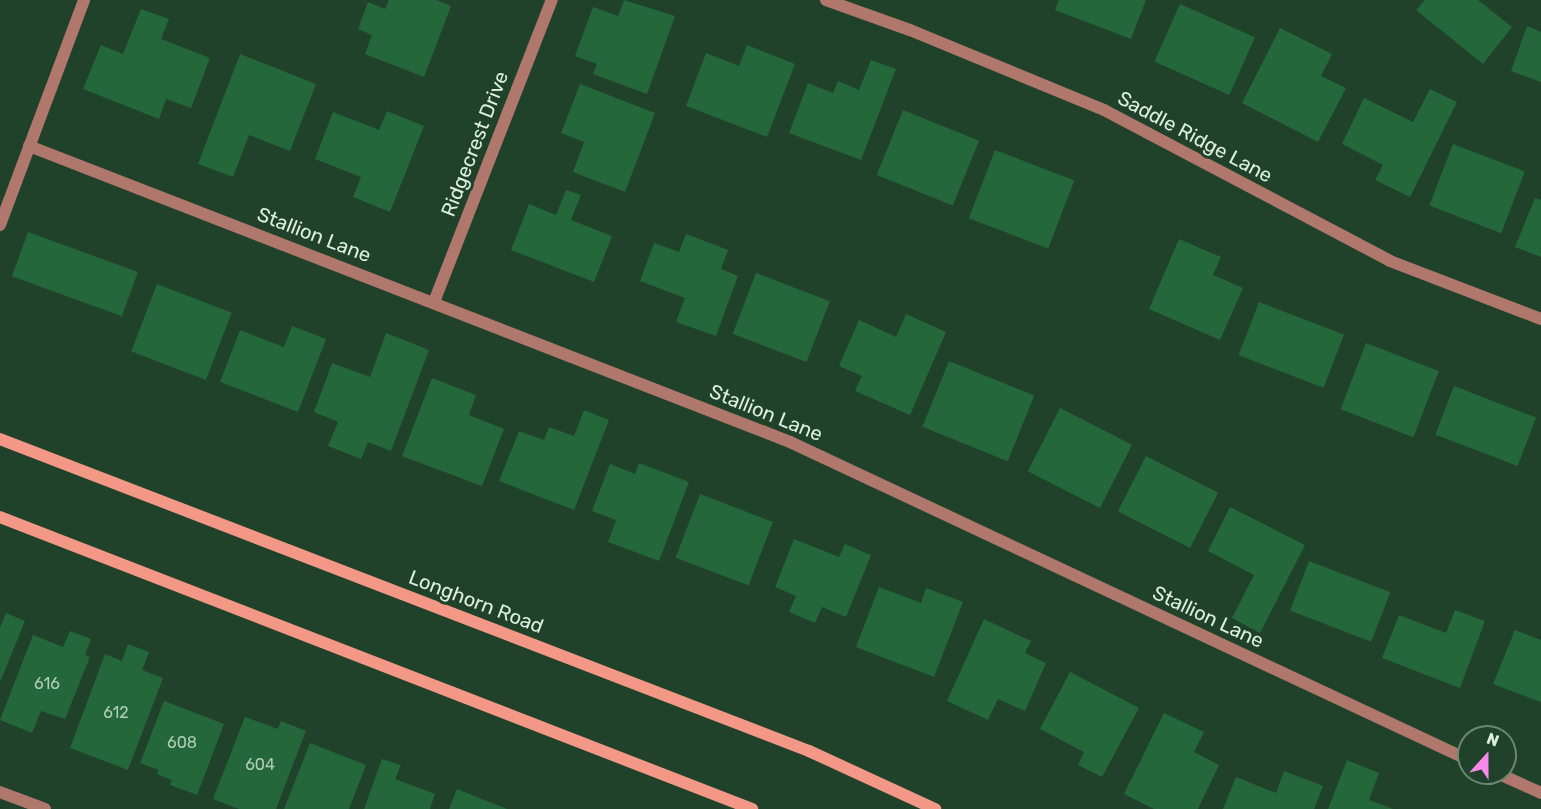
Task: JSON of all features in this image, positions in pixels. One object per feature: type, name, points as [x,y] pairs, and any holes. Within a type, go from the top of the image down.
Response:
[{"type":"main road","name":"Longhorn Road","points":[[0,439],[809,752],[935,809]]},
{"type":"main road","points":[[0,517],[752,809]]},
{"type":"street","points":[[0,225],[84,0]]},
{"type":"street","name":"Ridgecrest Drive","points":[[434,302],[552,0]]},
{"type":"street","name":"Saddle Ridge Lane","points":[[826,0],[910,30],[1104,110],[1390,261],[1541,319]]},
{"type":"street","name":"Stallion Lane","points":[[29,146],[790,442],[1457,754]]},
{"type":"street","points":[[1517,782],[1541,793]]},
{"type":"street","points":[[0,792],[45,809]]},
{"type":"building","points":[[389,0],[436,0],[451,6],[424,77],[365,54],[372,35],[358,29],[368,2],[385,9]]},
{"type":"building","points":[[624,0],[675,16],[647,94],[593,74],[597,64],[575,56],[593,7],[618,16]]},
{"type":"building","points":[[1059,0],[1146,0],[1131,39],[1055,10]]},
{"type":"building","points":[[1425,0],[1478,0],[1512,27],[1483,64],[1416,10]]},
{"type":"building","points":[[1180,4],[1255,37],[1229,95],[1154,62]]},
{"type":"building","points":[[141,9],[169,19],[161,39],[210,58],[191,108],[166,99],[159,119],[83,89],[101,45],[123,54]]},
{"type":"building","points":[[1527,26],[1541,32],[1541,82],[1511,71]]},
{"type":"building","points":[[1280,28],[1332,54],[1321,76],[1346,88],[1318,142],[1242,103]]},
{"type":"building","points":[[747,45],[795,64],[767,137],[686,106],[706,53],[739,66]]},
{"type":"building","points":[[240,54],[316,84],[290,151],[249,135],[233,177],[198,164]]},
{"type":"building","points":[[871,60],[896,69],[861,160],[789,133],[808,83],[833,93],[838,81],[859,90]]},
{"type":"building","points":[[580,84],[655,113],[625,192],[573,172],[584,142],[561,133]]},
{"type":"building","points":[[1430,89],[1457,102],[1410,197],[1375,180],[1383,165],[1342,144],[1364,98],[1413,122]]},
{"type":"building","points":[[903,110],[979,141],[953,206],[877,175]]},
{"type":"building","points":[[387,111],[424,126],[390,212],[353,197],[361,177],[315,159],[333,112],[379,130]]},
{"type":"building","points":[[1453,144],[1525,172],[1501,233],[1429,206]]},
{"type":"building","points":[[995,150],[1074,180],[1048,249],[969,218]]},
{"type":"building","points":[[566,190],[581,195],[571,220],[612,236],[594,282],[511,250],[529,204],[556,215]]},
{"type":"building","points":[[1535,198],[1541,200],[1541,257],[1515,247]]},
{"type":"building","points":[[28,232],[138,272],[122,316],[12,276]]},
{"type":"building","points":[[686,234],[728,250],[721,269],[738,276],[716,336],[676,322],[685,298],[640,281],[654,243],[679,252]]},
{"type":"building","points":[[1179,239],[1221,257],[1213,275],[1243,288],[1220,340],[1149,309]]},
{"type":"building","points":[[756,273],[830,301],[806,362],[733,334]]},
{"type":"building","points":[[157,284],[232,313],[206,380],[131,351]]},
{"type":"building","points":[[1259,302],[1344,335],[1324,388],[1239,355]]},
{"type":"building","points":[[906,314],[946,332],[910,415],[855,391],[862,376],[839,366],[859,320],[896,337]]},
{"type":"building","points":[[292,326],[326,339],[298,412],[220,382],[240,330],[284,347]]},
{"type":"building","points":[[386,333],[429,350],[391,451],[368,442],[361,459],[328,446],[338,422],[314,412],[332,363],[370,377]]},
{"type":"building","points":[[1366,343],[1439,371],[1413,437],[1341,409]]},
{"type":"building","points":[[949,361],[1034,395],[1008,461],[922,427]]},
{"type":"building","points":[[432,378],[476,395],[469,415],[504,429],[482,486],[402,456]]},
{"type":"building","points":[[1454,386],[1536,418],[1518,466],[1435,435]]},
{"type":"building","points":[[1060,408],[1132,445],[1100,508],[1028,471]]},
{"type":"building","points":[[584,410],[609,420],[574,510],[499,481],[519,431],[544,440],[549,427],[574,436]]},
{"type":"building","points":[[1146,456],[1218,493],[1190,548],[1118,511]]},
{"type":"building","points":[[639,463],[689,482],[659,561],[608,542],[616,520],[592,511],[610,464],[635,474]]},
{"type":"building","points":[[700,494],[773,522],[748,585],[676,557]]},
{"type":"building","points":[[1230,507],[1305,545],[1260,633],[1232,618],[1254,575],[1208,551]]},
{"type":"building","points":[[794,539],[839,557],[845,544],[871,555],[846,617],[822,607],[815,623],[789,612],[796,596],[775,587]]},
{"type":"building","points":[[1309,561],[1390,592],[1371,642],[1290,610]]},
{"type":"building","points":[[879,587],[921,603],[926,588],[963,602],[934,677],[856,647]]},
{"type":"building","points":[[1455,610],[1485,621],[1460,688],[1382,658],[1399,615],[1446,633]]},
{"type":"building","points":[[6,613],[25,621],[0,682],[0,628]]},
{"type":"building","points":[[984,619],[1031,641],[1025,653],[1046,663],[1025,711],[998,699],[988,720],[947,701]]},
{"type":"building","points":[[1515,630],[1541,640],[1541,702],[1493,684]]},
{"type":"building","points":[[70,631],[91,639],[85,655],[90,657],[65,719],[41,711],[32,733],[0,720],[33,635],[63,647]]},
{"type":"building","points":[[128,644],[149,652],[142,670],[163,678],[128,770],[70,748],[105,654],[122,661]]},
{"type":"building","points":[[1070,672],[1139,708],[1102,777],[1078,765],[1084,752],[1040,729]]},
{"type":"building","points":[[164,701],[224,724],[197,795],[170,785],[172,780],[157,774],[159,770],[140,763]]},
{"type":"building","points":[[1164,713],[1204,732],[1194,752],[1219,765],[1198,809],[1154,809],[1124,794]]},
{"type":"building","points":[[245,717],[278,729],[281,721],[306,731],[276,809],[239,809],[213,799]]},
{"type":"building","points":[[310,743],[366,765],[349,809],[284,809]]},
{"type":"building","points":[[382,759],[401,765],[395,779],[435,794],[430,809],[364,809]]},
{"type":"building","points":[[1347,760],[1379,773],[1369,800],[1393,809],[1328,809]]},
{"type":"building","points":[[1284,771],[1323,786],[1314,809],[1223,809],[1236,777],[1276,793]]},
{"type":"building","points":[[457,789],[507,809],[449,809]]}]
